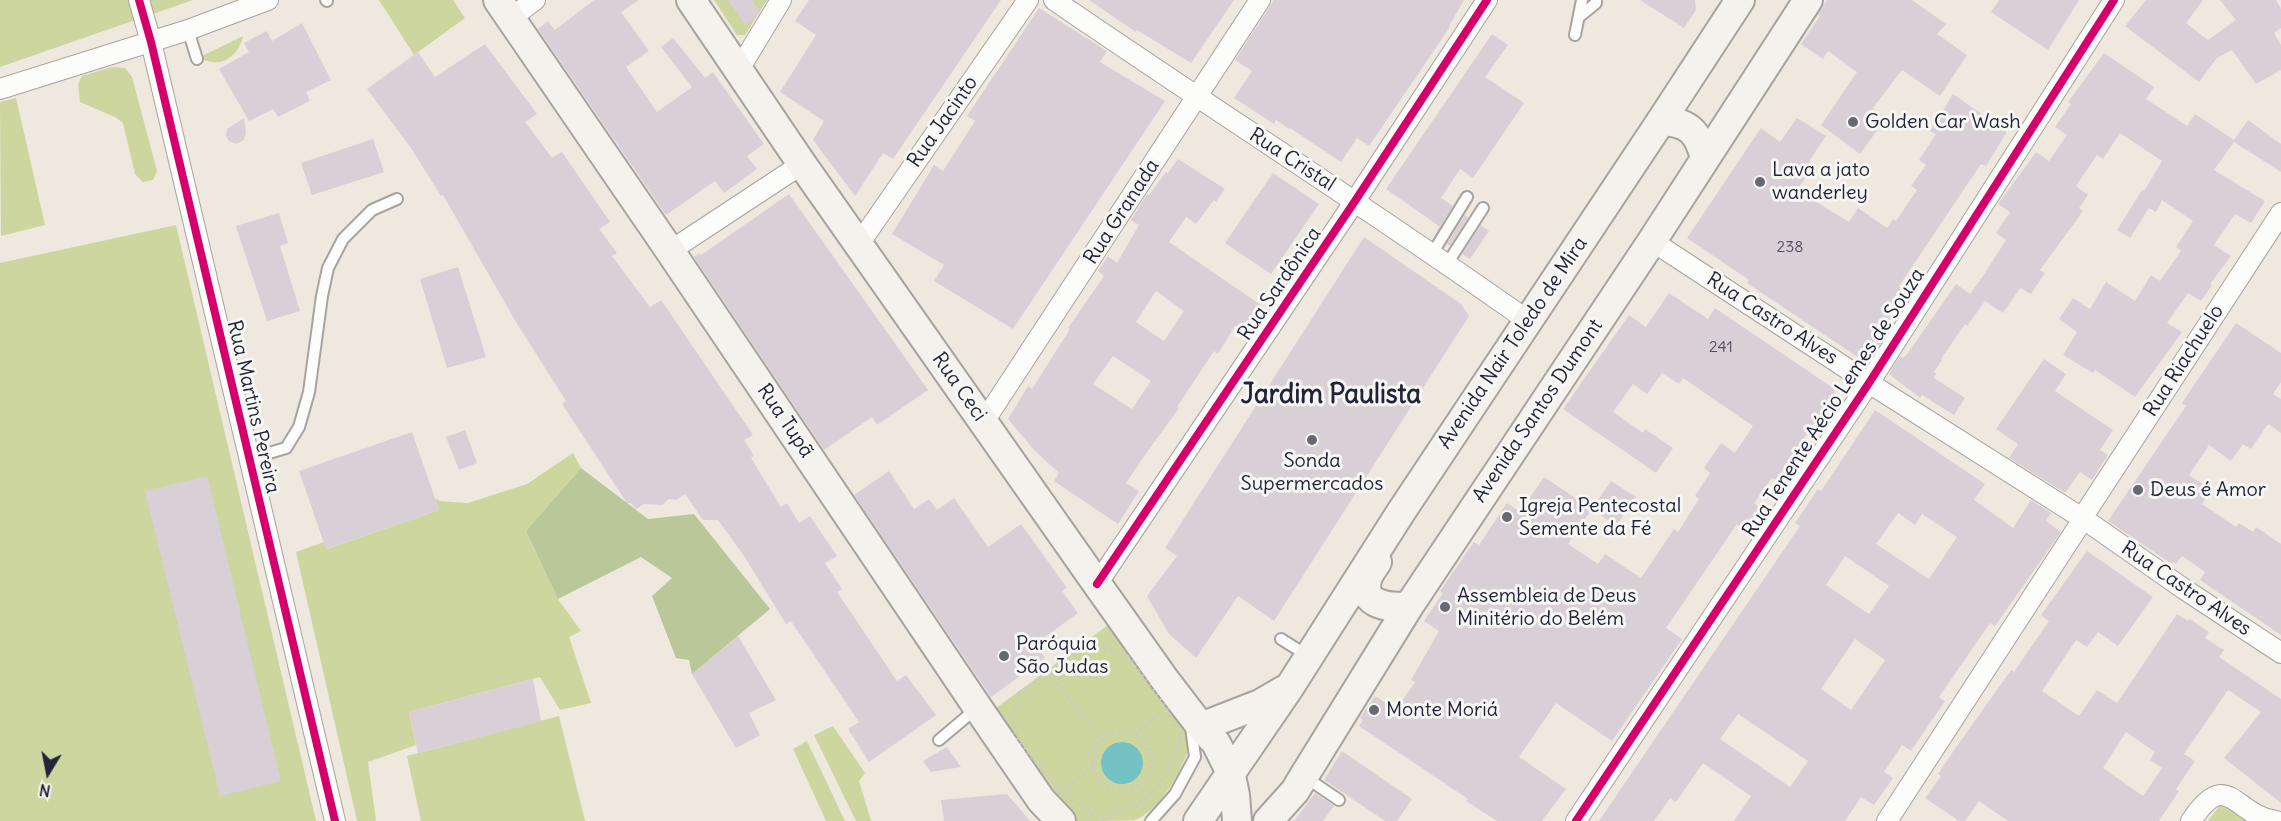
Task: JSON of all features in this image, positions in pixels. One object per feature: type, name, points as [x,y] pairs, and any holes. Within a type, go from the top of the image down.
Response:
[{"type":"main road","name":"Rua Ceci","points":[[691,0],[802,164],[1097,584],[1165,693],[1216,743],[1230,771],[1237,821]]},
{"type":"main road","name":"Avenida Nair Toledo de Mira","points":[[1288,688],[1401,512],[1740,0]]},
{"type":"main road","name":"Avenida Santos Dumont","points":[[1268,821],[1295,791],[1408,606],[1652,241],[1808,0]]},
{"type":"main road","name":"Rua Tupã","points":[[505,9],[978,708],[1041,800],[1061,821]]},
{"type":"main road","points":[[1661,121],[1673,122],[1692,130],[1701,141],[1706,158]]},
{"type":"main road","points":[[1401,512],[1389,542],[1367,579],[1367,586],[1368,593],[1378,604],[1392,608],[1408,606]]},
{"type":"main road","points":[[1201,727],[1260,704],[1288,688]]},
{"type":"main road","points":[[1198,821],[1288,688]]},
{"type":"street","name":"Rua Martins Pereira","points":[[138,0],[151,42],[335,821]]},
{"type":"street","points":[[0,88],[188,30],[268,0]]},
{"type":"street","points":[[505,9],[536,0]]},
{"type":"street","points":[[738,71],[781,0]]},
{"type":"street","name":"Rua Jacinto","points":[[859,244],[1028,0]]},
{"type":"street","name":"Rua Cristal","points":[[1054,0],[1355,201],[1528,321]]},
{"type":"street","name":"Rua Granada","points":[[983,423],[1260,0]]},
{"type":"street","name":"Rua Sardônica","points":[[1097,584],[1355,201],[1487,0]]},
{"type":"street","name":"Rua Tenente Aécio Lemes de Souza","points":[[1576,821],[1869,383],[2114,0]]},
{"type":"street","points":[[670,251],[802,164]]},
{"type":"street","name":"Rua Riachuelo","points":[[1887,821],[2281,213]]},
{"type":"street","name":"Rua Castro Alves","points":[[1652,241],[1869,383],[2083,518],[2281,653]]},
{"type":"street","points":[[2192,821],[2204,802],[2212,796],[2219,795],[2230,796],[2272,820]]},
{"type":"lane","points":[[1575,36],[1582,0]]},
{"type":"lane","points":[[1580,16],[1596,3],[1596,0]]},
{"type":"lane","points":[[188,30],[197,59]]},
{"type":"lane","points":[[1439,259],[1467,197]]},
{"type":"lane","points":[[251,469],[269,453],[286,448],[299,428],[309,392],[328,268],[343,239],[372,210],[397,199]]},
{"type":"lane","points":[[1439,259],[1483,208]]},
{"type":"lane","points":[[1281,639],[1309,656]]},
{"type":"lane","points":[[1151,821],[1175,795],[1195,757],[1190,720],[1165,693]]},
{"type":"lane","points":[[939,740],[978,708]]},
{"type":"lane","points":[[1304,776],[1339,800]]},
{"type":"path","points":[[1105,647],[1127,657],[1165,693],[1180,738],[1171,767],[1158,787],[1148,797],[1118,814],[1100,820],[1061,792],[1017,739],[1012,716],[1020,693],[1077,653],[1105,647]]},
{"type":"path","points":[[1050,673],[1101,740]]},
{"type":"path","points":[[1136,735],[1165,693]]},
{"type":"path","points":[[1118,732],[1136,735],[1149,749],[1152,759],[1146,778],[1130,789],[1111,787],[1102,782],[1093,766],[1093,757],[1101,740],[1118,732]]},
{"type":"path","points":[[1061,792],[1093,766]]},
{"type":"path","points":[[1138,785],[1148,797]]},
{"type":"green space","points":[[0,0],[193,0],[0,67]]},
{"type":"green space","points":[[379,0],[453,0],[465,18],[414,55]]},
{"type":"green space","points":[[714,0],[767,0],[745,35],[737,35]]},
{"type":"green space","points":[[243,36],[238,49],[229,58],[218,62],[204,60],[202,56]]},
{"type":"green space","points":[[112,67],[125,68],[132,77],[157,171],[153,180],[143,182],[135,174],[123,123],[115,117],[80,102],[78,84],[82,76]]},
{"type":"green space","points":[[16,98],[45,225],[1,236],[0,102]]},
{"type":"green space","points":[[176,225],[316,821],[0,821],[0,263]]},
{"type":"green space","points":[[573,453],[581,468],[526,531],[558,599],[581,631],[569,637],[591,703],[560,710],[540,677],[409,712],[416,745],[368,762],[376,821],[357,821],[296,552],[324,542],[327,549],[439,510],[435,498],[440,501],[468,503],[527,484]]},
{"type":"green space","points":[[581,468],[648,519],[694,514],[770,609],[692,674],[689,660],[676,658],[652,596],[672,578],[641,557],[558,599],[526,531]]},
{"type":"green space","points":[[1108,625],[1188,725],[1190,743],[1183,764],[1170,788],[1144,815],[1135,820],[1075,821],[988,714]]},
{"type":"green space","points":[[559,716],[585,821],[421,821],[407,756]]},
{"type":"green space","points":[[833,726],[865,773],[859,781],[871,821],[856,821],[814,735]]},
{"type":"green space","points":[[807,741],[845,821],[826,821],[793,749]]},
{"type":"green space","points":[[2224,800],[2250,821],[2208,821]]},
{"type":"water","points":[[1122,742],[1137,748],[1143,763],[1137,778],[1122,784],[1107,778],[1101,763],[1107,748]]},
{"type":"building","points":[[594,0],[639,0],[621,12],[649,51],[626,67],[657,112],[692,87],[661,47],[673,38],[705,78],[713,72],[764,144],[747,156],[757,169],[724,193],[715,181],[666,215],[538,29],[548,21],[555,30]]},
{"type":"building","points":[[728,0],[752,0],[760,12],[745,25]]},
{"type":"building","points":[[809,0],[1001,0],[893,159],[883,153],[855,196],[813,140],[824,121],[780,92],[816,35],[795,21]]},
{"type":"building","points":[[1089,0],[1234,0],[1191,63],[1137,30],[1136,32]]},
{"type":"building","points":[[1274,0],[1464,0],[1450,27],[1369,146],[1357,138],[1341,162],[1290,128],[1276,120],[1274,124],[1234,98],[1252,71],[1235,60]]},
{"type":"building","points":[[1640,0],[1695,0],[1696,10],[1684,28]]},
{"type":"building","points":[[1827,0],[1912,0],[1946,24],[1937,34],[1967,55],[1940,96],[1902,70],[1873,108],[1886,118],[1860,154],[1821,125],[1857,72],[1828,51],[1823,59],[1801,44],[1820,16],[1818,15]]},
{"type":"building","points":[[1999,0],[2079,0],[2048,50],[1991,12]]},
{"type":"building","points":[[2146,0],[2203,0],[2186,23],[2208,40],[2236,20],[2220,0],[2276,0],[2281,9],[2281,28],[2274,33],[2281,45],[2281,70],[2256,84],[2232,50],[2217,58],[2199,82],[2125,26]]},
{"type":"building","points":[[1039,8],[1107,51],[1100,62],[1165,101],[1013,329],[934,281],[944,265],[892,234],[934,165],[943,171],[975,121],[967,116]]},
{"type":"building","points":[[302,23],[331,80],[306,92],[310,101],[278,117],[273,109],[249,121],[219,69],[249,52],[244,43],[267,31],[272,41]]},
{"type":"building","points":[[1492,34],[1508,45],[1485,77],[1524,103],[1473,178],[1460,169],[1441,198],[1453,206],[1434,236],[1439,226],[1386,189]]},
{"type":"building","points":[[485,44],[537,114],[525,122],[552,158],[562,152],[610,222],[599,229],[617,253],[612,256],[650,307],[661,300],[753,435],[744,440],[754,456],[751,458],[781,507],[787,503],[799,523],[810,516],[837,556],[825,563],[842,589],[837,592],[897,681],[906,675],[936,715],[869,762],[848,729],[859,722],[791,621],[786,624],[744,556],[718,520],[703,520],[685,494],[676,500],[669,499],[662,505],[644,504],[636,509],[631,503],[627,503],[562,404],[566,401],[516,322],[443,195],[441,196],[411,148],[367,89],[418,52],[435,77]]},
{"type":"building","points":[[2104,53],[2154,87],[2146,99],[2187,126],[2195,114],[2234,140],[2248,120],[2281,144],[2281,172],[2234,142],[2214,170],[2265,201],[2251,223],[2235,214],[2214,245],[2231,256],[2210,284],[2212,285],[2201,301],[2188,293],[2167,323],[2182,332],[2135,397],[2095,370],[2093,373],[2063,355],[2077,332],[2059,319],[2073,298],[2090,309],[2106,282],[2135,301],[2151,275],[2160,281],[2181,251],[2176,247],[2193,221],[2162,200],[2156,212],[2149,208],[2130,238],[2117,230],[2162,161],[2120,133],[2103,159],[2097,155],[2076,186],[2088,195],[2079,208],[2083,211],[2040,270],[2045,273],[2031,294],[2020,288],[2003,313],[1985,301],[1967,326],[1965,324],[1941,359],[1934,372],[1936,374],[1934,378],[1965,398],[1954,415],[1922,395],[1920,398],[1889,374],[1900,356],[1903,358],[1908,353],[1956,284],[1970,294],[1983,276],[2006,240],[1996,233],[2010,212],[1998,204],[2036,152],[2049,161],[2067,135],[2055,127],[2071,104],[2068,102]]},
{"type":"building","points":[[1953,94],[2007,132],[1986,166],[1981,164],[1899,286],[1908,293],[1876,340],[1881,343],[1870,360],[1867,358],[1865,362],[1747,283],[1749,280],[1687,238],[1761,128],[1780,142],[1797,118],[1826,136],[1809,161],[1814,165],[1797,190],[1849,222],[1858,208],[1887,228],[1893,219],[1896,221],[1917,190],[1911,186],[1926,165],[1919,160],[1936,134],[1930,131]]},
{"type":"building","points":[[244,118],[246,133],[244,140],[236,144],[229,141],[226,136],[227,129]]},
{"type":"building","points":[[373,139],[384,172],[312,195],[301,163]]},
{"type":"building","points":[[1178,159],[1225,189],[1196,224],[1186,217],[1169,242],[1261,305],[1244,332],[1235,326],[1218,354],[1214,351],[1177,407],[1179,408],[1126,483],[1139,491],[1118,524],[1054,481],[1059,473],[1034,450],[1008,419],[1028,386],[1032,389],[1070,329],[1068,328],[1104,276],[1098,271],[1108,256],[1117,263],[1139,225],[1131,220],[1147,194],[1149,195],[1166,172],[1168,173]],"holes":[[[1156,291],[1184,311],[1164,341],[1136,322]],[[1113,356],[1151,381],[1132,409],[1093,384]]]},
{"type":"building","points":[[1273,173],[1319,204],[1271,274],[1225,243]]},
{"type":"building","points":[[789,194],[928,390],[877,425],[872,417],[824,450],[694,257],[699,253],[701,255]]},
{"type":"building","points":[[279,213],[288,243],[280,246],[300,311],[267,321],[236,226]]},
{"type":"building","points":[[1465,215],[1468,217],[1450,246],[1447,244]]},
{"type":"building","points":[[1481,225],[1489,231],[1470,259],[1462,254]]},
{"type":"building","name":"Sonda Supermercados","points":[[1364,237],[1461,304],[1469,316],[1274,621],[1238,596],[1196,658],[1169,634],[1147,596],[1177,556],[1165,548]]},
{"type":"building","points":[[458,267],[486,357],[447,368],[420,279]]},
{"type":"building","points":[[1669,293],[1708,319],[1715,308],[1836,390],[1776,480],[1772,478],[1754,503],[1764,511],[1749,532],[1737,524],[1666,628],[1682,639],[1612,741],[1556,703],[1519,757],[1566,789],[1542,821],[1497,821],[1359,726],[1363,720],[1360,718],[1375,696],[1396,710],[1415,682],[1411,680],[1439,631],[1424,621],[1443,593],[1440,591],[1474,542],[1479,545],[1507,503],[1520,512],[1544,477],[1592,509],[1568,544],[1598,564],[1605,554],[1641,578],[1674,529],[1678,532],[1699,499],[1695,496],[1710,473],[1704,468],[1721,443],[1735,453],[1753,426],[1683,378],[1679,384],[1662,373],[1647,394],[1633,384],[1613,412],[1643,433],[1645,429],[1673,448],[1656,473],[1563,409],[1629,315],[1646,327]]},
{"type":"building","points":[[2236,323],[2281,353],[2281,382],[2273,394],[2281,399],[2281,433],[2268,424],[2251,449],[2243,444],[2231,461],[2209,445],[2189,475],[2212,490],[2202,504],[2236,527],[2239,523],[2253,532],[2256,527],[2281,544],[2281,635],[2200,580],[2205,572],[2182,556],[2176,564],[2173,562],[2172,564],[2108,521],[2186,406],[2182,403]]},
{"type":"building","points":[[2044,359],[2066,374],[2055,391],[2113,430],[2100,450],[2108,455],[2092,480],[2080,472],[2065,493],[2009,458],[2018,444],[1996,429]]},
{"type":"building","points":[[1875,410],[1985,484],[1974,500],[2013,528],[2031,500],[2051,513],[2046,521],[2061,532],[1995,626],[1990,623],[1939,697],[1945,701],[1911,751],[1902,745],[1884,772],[1893,778],[1874,805],[1861,797],[1845,821],[1734,821],[1751,796],[1703,763],[1676,802],[1670,798],[1654,821],[1599,821],[1800,526],[1795,523],[1818,489],[1821,491]],"holes":[[[1898,513],[1915,525],[1922,514],[1957,537],[1929,579],[1876,544]],[[1845,556],[1889,586],[1869,614],[1826,585]],[[1855,639],[1885,660],[1851,710],[1821,689]],[[1738,714],[1808,761],[1790,787],[1720,739]]]},
{"type":"building","points":[[465,430],[477,463],[459,470],[446,437]]},
{"type":"building","points":[[412,432],[439,510],[326,549],[299,471]]},
{"type":"building","points":[[889,471],[914,509],[929,499],[937,510],[954,498],[988,547],[1021,524],[1067,588],[1062,591],[1078,613],[1035,644],[1045,658],[991,697],[854,495]]},
{"type":"building","points":[[207,476],[281,781],[220,796],[145,491]]},
{"type":"building","points":[[1611,481],[1636,497],[1616,526],[1592,509]]},
{"type":"building","points":[[2087,551],[2153,597],[2118,646],[2098,632],[2087,647],[2076,640],[2042,691],[2079,716],[2097,690],[2117,703],[2177,614],[2188,621],[2190,619],[2209,632],[2205,638],[2224,650],[2219,657],[2281,699],[2281,803],[2224,758],[2261,712],[2228,690],[2184,754],[2195,761],[2176,789],[2179,791],[2159,821],[2008,821],[1979,801],[1965,821],[1959,821],[1925,798],[1941,776],[1938,774],[1955,749],[2011,670],[2014,672],[2049,621],[2041,615]],"holes":[[[2126,732],[2155,752],[2150,760],[2162,768],[2143,796],[2103,768]]]},
{"type":"building","points":[[738,636],[776,700],[749,713],[760,735],[736,748],[692,674]]},
{"type":"building","points":[[533,679],[541,721],[418,753],[409,712]]},
{"type":"building","points":[[947,747],[961,767],[931,772],[923,761]]},
{"type":"building","points":[[1342,751],[1412,799],[1397,821],[1385,821],[1324,780]]},
{"type":"building","points":[[1315,793],[1334,806],[1323,821],[1294,821]]},
{"type":"building","points":[[1007,794],[1030,821],[944,821],[941,800]]},
{"type":"cycle path","points":[[139,0],[151,42],[335,821]]},
{"type":"cycle path","points":[[1097,584],[1355,201],[1487,0]]},
{"type":"cycle path","points":[[1576,821],[1869,383],[2114,0]]},
{"type":"place","name":"Golden Car Wash","points":[[1853,122]]},
{"type":"place","name":"Lava a jato wanderley","points":[[1760,182]]},
{"type":"place","name":"Sonda Supermercados","points":[[1312,440]]},
{"type":"place","name":"Deus é Amor","points":[[2138,490]]},
{"type":"place","name":"Igreja Pentecostal Semente da Fé","points":[[1507,517]]},
{"type":"place","name":"Assembleia de Deus Minitério do Belém","points":[[1445,607]]},
{"type":"place","name":"Paróquia São Judas","points":[[1004,656]]},
{"type":"place","name":"Monte Moriá","points":[[1374,710]]},
{"type":"district","name":"Jardim Paulista","points":[[1331,396]]}]
